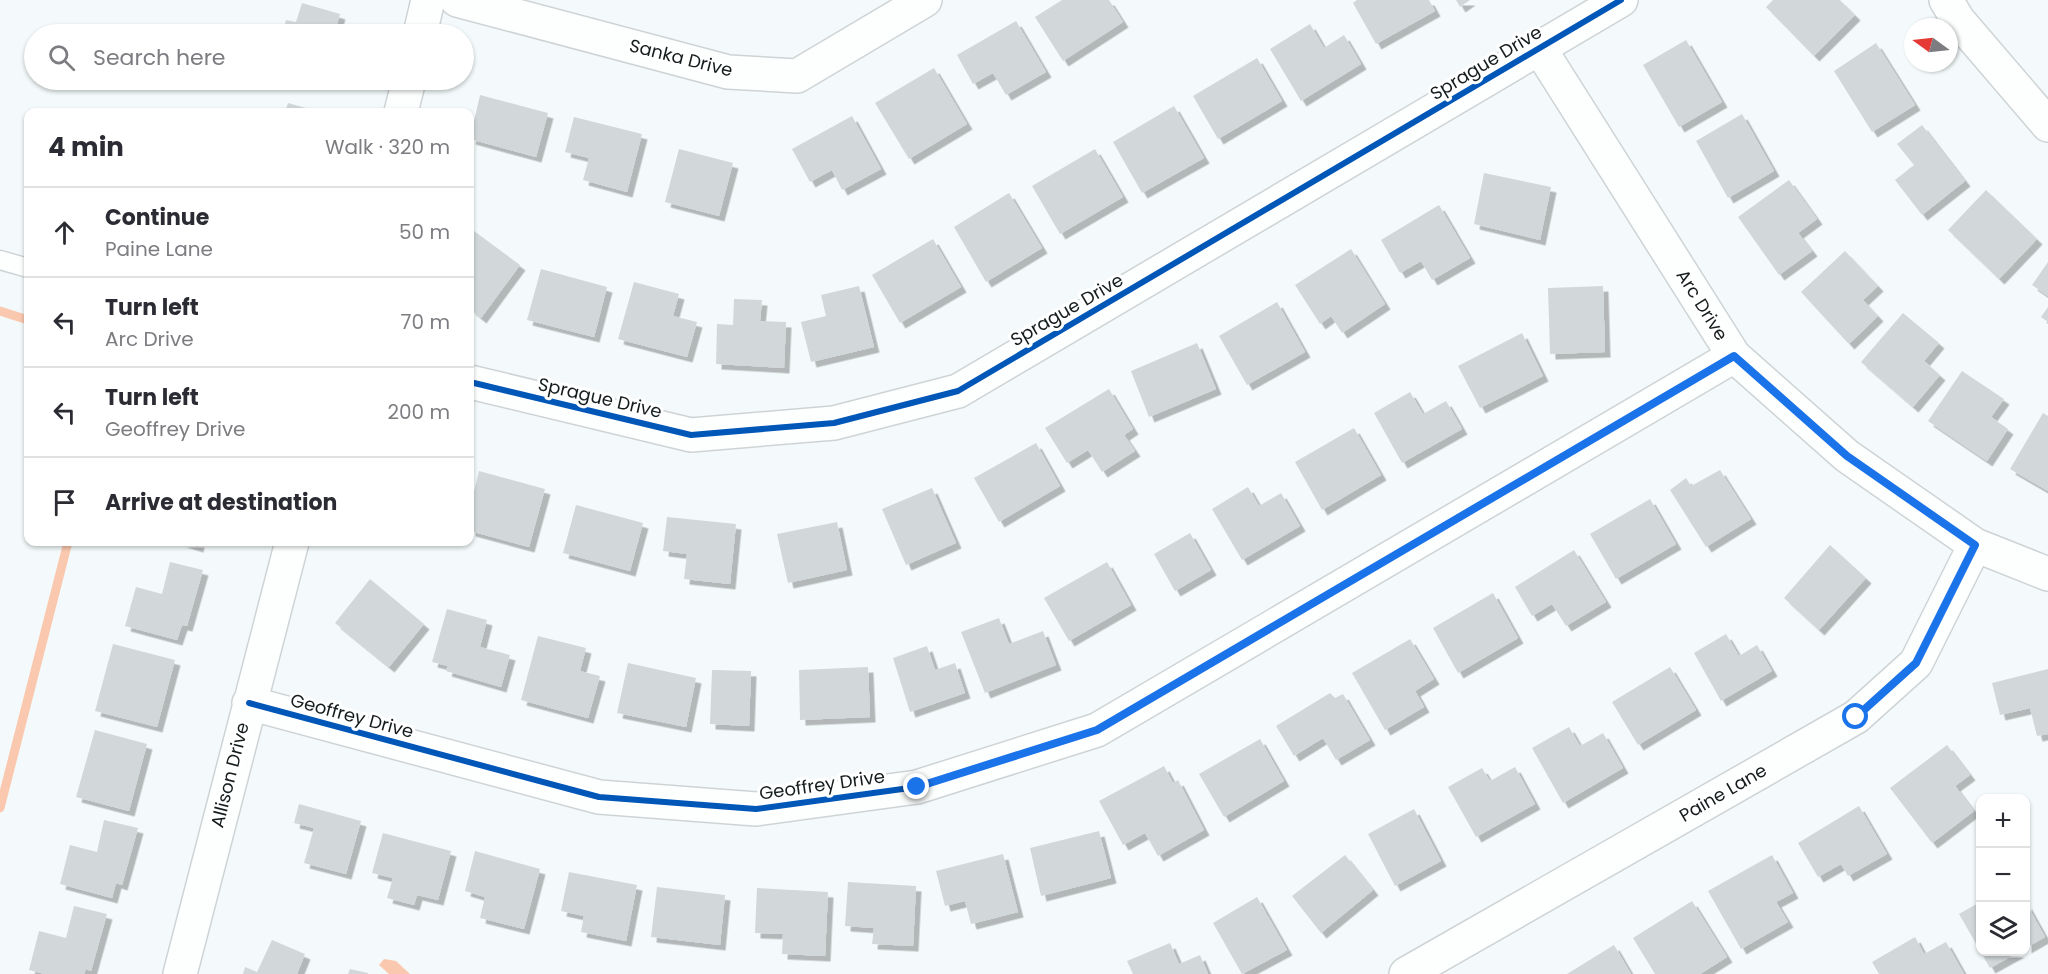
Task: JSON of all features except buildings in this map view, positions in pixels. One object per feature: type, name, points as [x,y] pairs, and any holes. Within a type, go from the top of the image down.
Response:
[{"type":"street","points":[[422,24],[428,0]]},
{"type":"street","name":"Sanka Drive","points":[[457,0],[728,72],[797,76],[925,0]]},
{"type":"street","name":"Sprague Drive","points":[[474,383],[691,435],[834,423],[958,391],[1621,0]]},
{"type":"street","points":[[1946,0],[1958,20],[2048,125]]},
{"type":"street","name":"Arc Drive","points":[[1540,49],[1734,356],[1847,456],[1975,545],[2048,574]]},
{"type":"street","points":[[402,108],[406,90]]},
{"type":"street","name":"Geoffrey Drive","points":[[249,704],[599,797],[756,809],[917,787],[1097,730],[1734,356]]},
{"type":"street","name":"Paine Lane","points":[[1406,974],[1856,717],[1916,663],[1975,545]]},
{"type":"street","name":"Allison Drive","points":[[180,974],[291,546]]},
{"type":"lane","points":[[0,260],[24,267]]},
{"type":"shaded area","points":[[384,959],[396,961],[410,974],[389,974],[379,965]]},
{"type":"waterway","points":[[0,311],[24,319]]},
{"type":"waterway","points":[[0,808],[67,546]]},
{"type":"cycle path","points":[[474,383],[691,435],[834,423],[958,391],[1621,0]]},
{"type":"cycle path","points":[[249,703],[599,797],[756,809],[917,787],[1097,730],[1734,356]]},
{"type":"route","points":[[917,787],[1097,730],[1734,356],[1847,456],[1975,545],[1916,663],[1856,717]]}]
